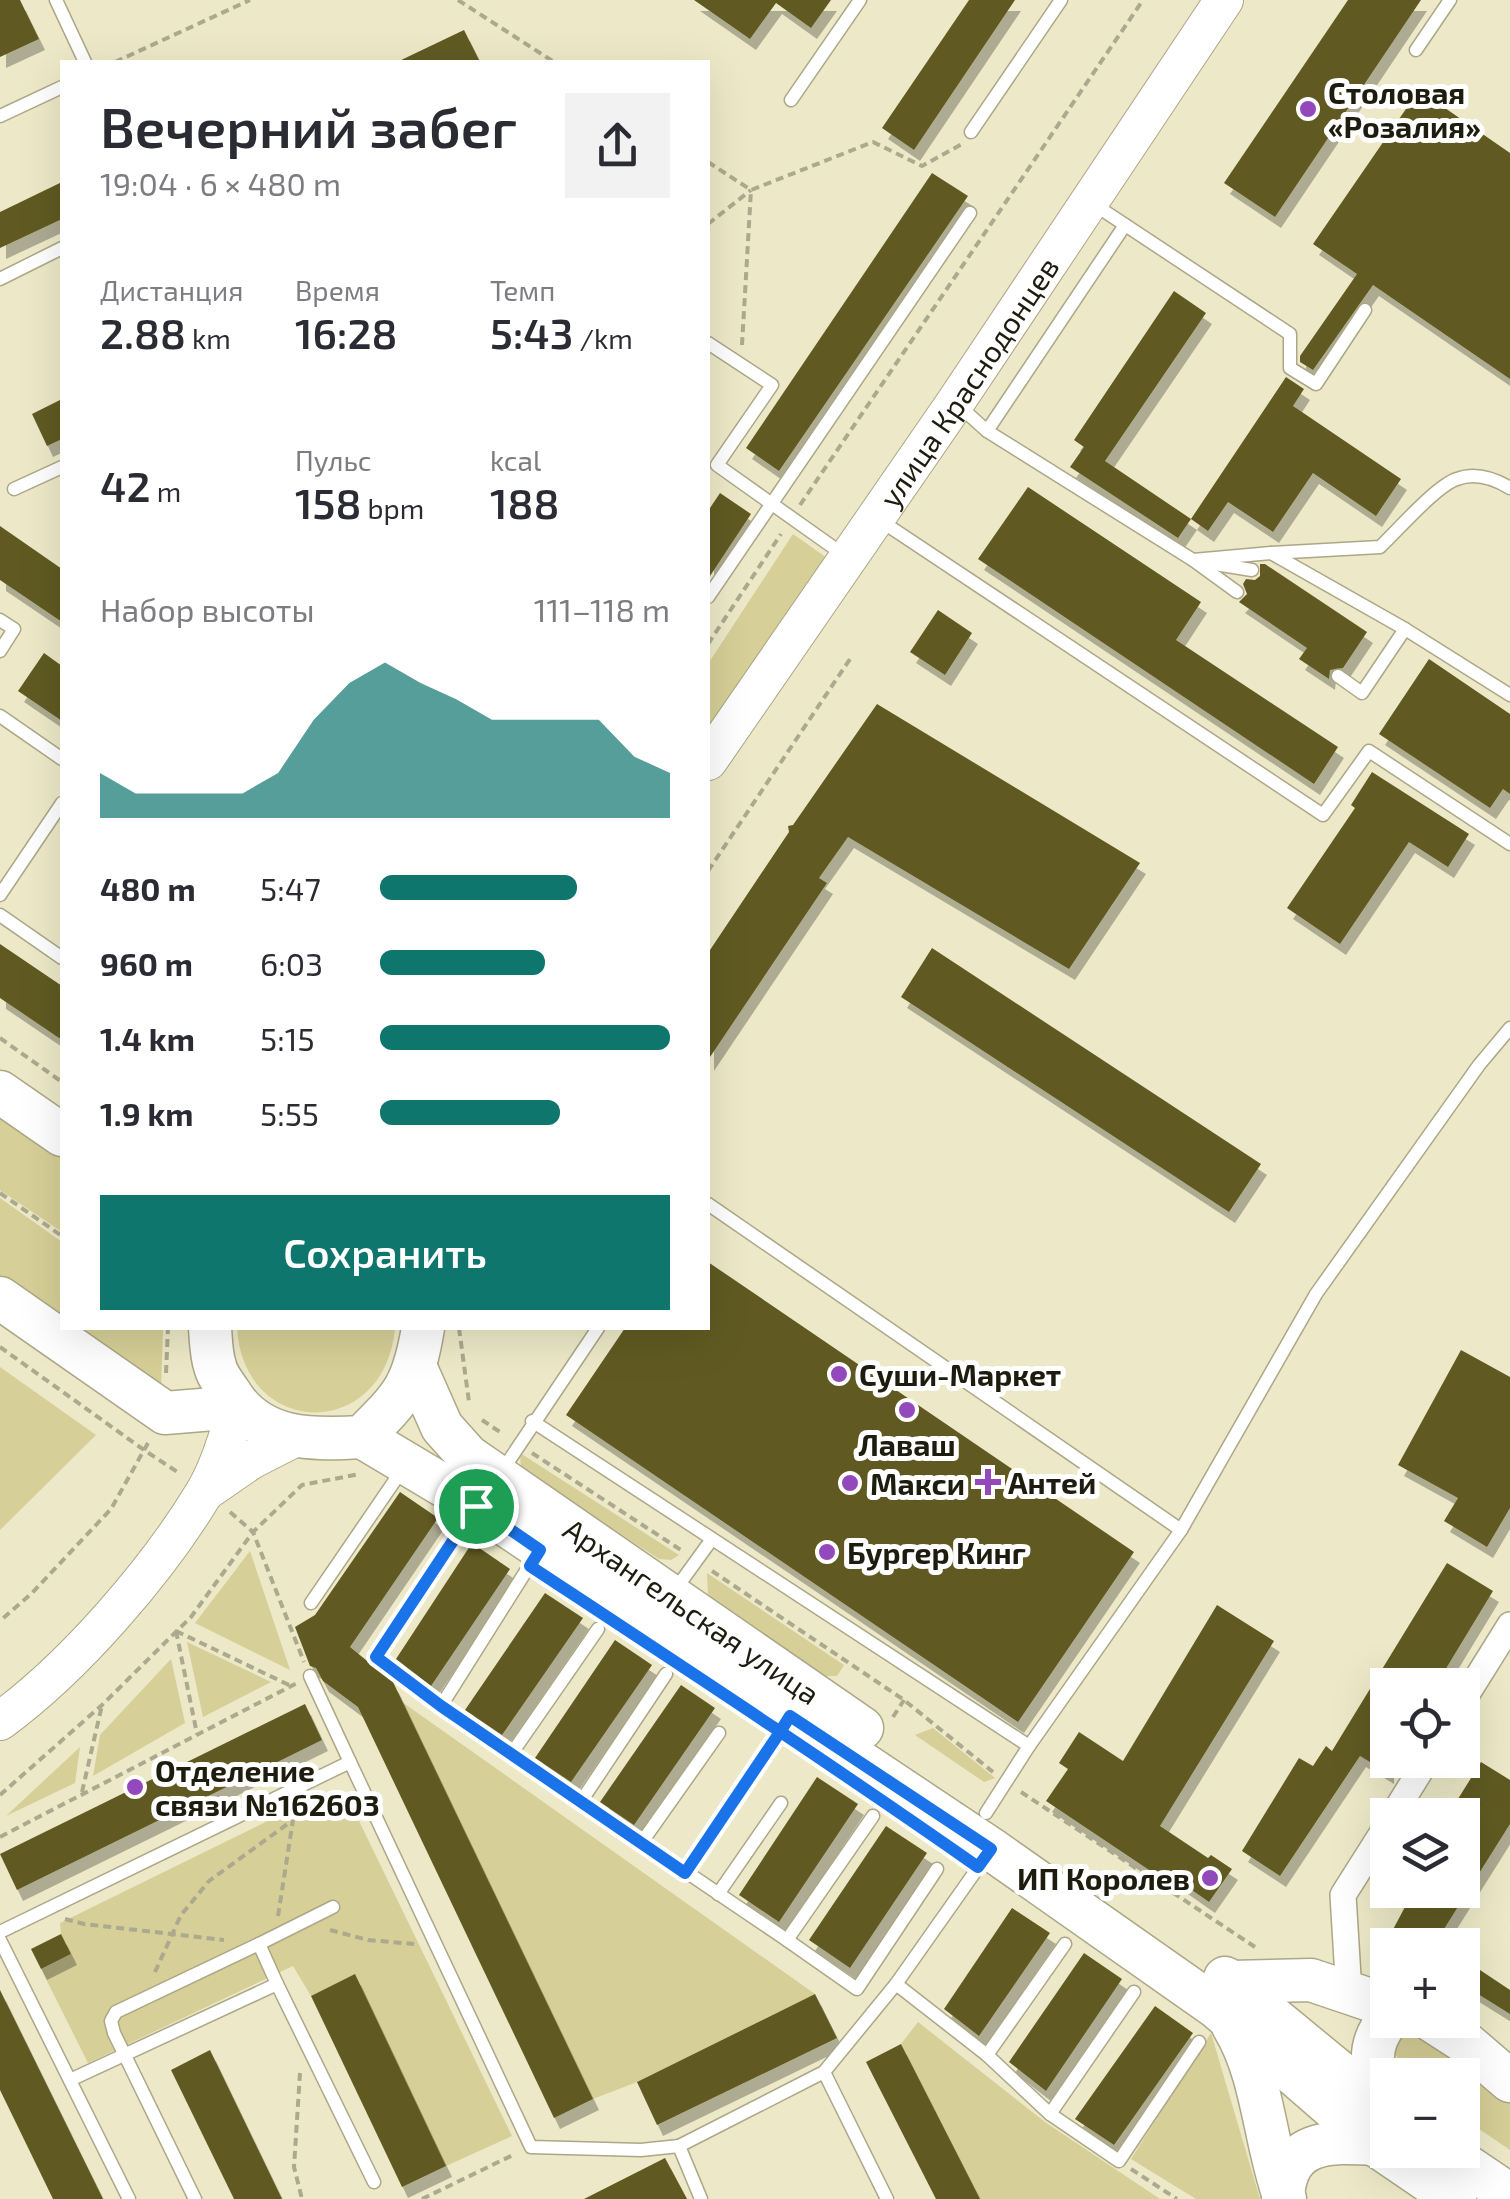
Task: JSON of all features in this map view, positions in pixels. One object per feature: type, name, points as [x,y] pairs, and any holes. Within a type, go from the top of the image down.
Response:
[{"type":"main road","name":"улица Краснодонцев","points":[[710,758],[955,403],[1224,0]]},
{"type":"main road","points":[[0,1092],[60,1133]]},
{"type":"main road","points":[[0,1298],[165,1412],[238,1407]]},
{"type":"main road","points":[[210,1330],[215,1369],[238,1407],[264,1427],[294,1438],[362,1437],[403,1396],[419,1347]]},
{"type":"main road","name":"Архангельская улица","points":[[419,1347],[442,1427],[468,1456],[994,1815],[1216,2010],[1370,2112]]},
{"type":"main road","points":[[0,1721],[26,1702],[125,1602],[206,1490],[238,1407]]},
{"type":"main road","name":"Архангельская улица","points":[[362,1437],[402,1471],[497,1476]]},
{"type":"main road","points":[[206,1490],[294,1438]]},
{"type":"main road","name":"Архангельская улица","points":[[497,1476],[540,1550],[790,1716],[994,1815]]},
{"type":"main road","points":[[1284,2198],[1240,2038],[1216,2010],[1311,1980],[1368,1999]]},
{"type":"main road","points":[[1459,2038],[1510,2081]]},
{"type":"main road","points":[[1284,2198],[1287,2171],[1304,2151],[1370,2126]]},
{"type":"main road","name":"Архангельская улица","points":[[1426,2168],[1454,2199]]},
{"type":"main road","points":[[1470,2168],[1510,2195]]},
{"type":"street","points":[[1480,1673],[1510,1625]]},
{"type":"street","points":[[1368,1999],[1344,1896],[1370,1853]]},
{"type":"lane","points":[[56,0],[84,60]]},
{"type":"lane","points":[[791,100],[860,0]]},
{"type":"lane","points":[[971,132],[1061,0]]},
{"type":"lane","points":[[1416,50],[1450,0]]},
{"type":"lane","points":[[0,116],[60,88]]},
{"type":"lane","points":[[1090,202],[1290,334],[1290,368],[1316,384],[1365,310]]},
{"type":"lane","points":[[710,594],[970,213]]},
{"type":"lane","points":[[987,430],[1125,224]]},
{"type":"lane","points":[[0,279],[60,249]]},
{"type":"lane","points":[[710,344],[772,385],[717,465],[846,557]]},
{"type":"lane","points":[[955,403],[987,430],[1238,592]]},
{"type":"lane","points":[[14,489],[60,468]]},
{"type":"lane","points":[[1192,560],[1380,547],[1456,478],[1491,477],[1510,488]]},
{"type":"lane","points":[[875,516],[1324,815],[1369,751],[1510,844]]},
{"type":"lane","points":[[1271,553],[1405,628],[1510,694]]},
{"type":"lane","points":[[1192,560],[1252,570]]},
{"type":"lane","points":[[0,620],[14,629],[0,650]]},
{"type":"lane","points":[[1338,676],[1362,693],[1405,628]]},
{"type":"lane","points":[[0,716],[60,757]]},
{"type":"lane","points":[[0,896],[60,806]]},
{"type":"lane","points":[[0,915],[60,957]]},
{"type":"lane","points":[[310,1676],[531,2147],[640,2150],[679,2146],[824,2072],[896,1984],[994,1815],[1029,1746],[1180,1530],[1316,1294],[1478,1066],[1510,1028]]},
{"type":"lane","points":[[710,1205],[1180,1530]]},
{"type":"lane","points":[[597,1330],[376,1657],[441,1706],[857,1989],[937,1868]]},
{"type":"lane","points":[[532,1421],[1029,1746]]},
{"type":"lane","points":[[311,1603],[402,1471]]},
{"type":"lane","points":[[671,1596],[712,1540]]},
{"type":"lane","points":[[441,1706],[540,1550]]},
{"type":"lane","points":[[512,1754],[598,1629]]},
{"type":"lane","points":[[582,1800],[666,1674]]},
{"type":"lane","points":[[685,1873],[790,1716]]},
{"type":"lane","points":[[642,1842],[719,1732]]},
{"type":"lane","points":[[0,1932],[350,1762]]},
{"type":"lane","points":[[718,1894],[781,1803]]},
{"type":"lane","points":[[787,1940],[872,1816]]},
{"type":"lane","points":[[195,2199],[111,2020],[116,2012],[333,1906]]},
{"type":"lane","points":[[0,1940],[130,2199]]},
{"type":"lane","points":[[258,1944],[374,2182]]},
{"type":"lane","points":[[987,2055],[1064,1944]]},
{"type":"lane","points":[[70,2080],[277,1984]]},
{"type":"lane","points":[[896,1984],[987,2055],[1050,2114],[1119,2161],[1216,2010]]},
{"type":"lane","points":[[1050,2114],[1134,1992]]},
{"type":"lane","points":[[824,2072],[887,2199]]},
{"type":"lane","points":[[679,2146],[701,2199]]},
{"type":"path","points":[[119,60],[250,0]]},
{"type":"path","points":[[458,0],[551,60]]},
{"type":"path","points":[[710,641],[1143,0]]},
{"type":"path","points":[[710,222],[751,190],[873,142],[922,166],[959,148],[971,132]]},
{"type":"path","points":[[710,163],[751,190]]},
{"type":"path","points":[[740,365],[751,190]]},
{"type":"path","points":[[710,867],[850,658]]},
{"type":"path","points":[[0,1038],[60,1081]]},
{"type":"path","points":[[0,1194],[60,1235]]},
{"type":"path","points":[[459,1330],[470,1412],[497,1476],[697,1560],[904,1700],[994,1815],[1263,1953]]},
{"type":"path","points":[[0,1347],[206,1490],[253,1532],[310,1676],[0,1837]]},
{"type":"path","points":[[0,1622],[110,1509],[144,1450]]},
{"type":"path","points":[[0,1795],[191,1617],[253,1532],[302,1485],[366,1473],[402,1471]]},
{"type":"path","points":[[176,1631],[290,1686]]},
{"type":"path","points":[[176,1631],[197,1734]]},
{"type":"path","points":[[81,1795],[102,1704]]},
{"type":"path","points":[[276,1936],[298,1787]]},
{"type":"path","points":[[142,2000],[181,1915],[209,1881],[292,1820]]},
{"type":"path","points":[[42,1912],[84,1924],[258,1944]]},
{"type":"path","points":[[301,1923],[368,1940],[437,1946]]},
{"type":"path","points":[[302,2199],[294,2167],[300,2071],[306,2044]]},
{"type":"path","points":[[422,2199],[531,2147]]},
{"type":"path","points":[[1119,2161],[1177,2199]]},
{"type":"shaded area","points":[[793,534],[827,558],[710,728],[710,661]]},
{"type":"shaded area","points":[[0,1112],[60,1152],[60,1231],[0,1190]]},
{"type":"shaded area","points":[[0,1198],[60,1241],[60,1319],[0,1277]]},
{"type":"shaded area","points":[[76,1330],[163,1330],[161,1393]]},
{"type":"shaded area","points":[[237,1330],[395,1330],[386,1365],[367,1391],[342,1407],[315,1412],[287,1407],[263,1391],[245,1365]]},
{"type":"shaded area","points":[[0,1367],[96,1435],[0,1530]]},
{"type":"shaded area","points":[[520,1453],[679,1555],[671,1560],[659,1559],[521,1470]]},
{"type":"shaded area","points":[[250,1551],[290,1670],[195,1623]]},
{"type":"shaded area","points":[[707,1573],[844,1665],[837,1676],[825,1676],[708,1596]]},
{"type":"shaded area","points":[[187,1642],[271,1682],[203,1717]]},
{"type":"shaded area","points":[[171,1659],[185,1723],[93,1776],[100,1735]]},
{"type":"shaded area","points":[[402,1702],[815,1994],[637,2082],[593,2099]]},
{"type":"shaded area","points":[[933,1728],[995,1778],[984,1782],[915,1735]]},
{"type":"shaded area","points":[[80,1747],[75,1783],[6,1816]]},
{"type":"shaded area","points":[[294,1808],[359,1821],[512,2136],[446,2166],[355,1975],[311,1996],[293,1966],[88,2063],[41,1969],[71,1954],[60,1923]]},
{"type":"shaded area","points":[[918,2022],[1045,2122],[1160,2199],[980,2199],[901,2044]]},
{"type":"shaded area","points":[[1211,2033],[1260,2199],[1196,2199],[1131,2159]]},
{"type":"shaded area","points":[[1427,2038],[1456,2058],[1398,2058],[1394,2053],[1399,2039]]},
{"type":"shaded area","points":[[1480,2075],[1510,2096],[1510,2150],[1480,2130]]},
{"type":"building","points":[[0,0],[20,0],[39,39],[0,57]]},
{"type":"building","points":[[694,0],[831,0],[811,28],[776,3],[750,39]]},
{"type":"building","points":[[969,0],[1015,0],[914,150],[882,128]]},
{"type":"building","points":[[1348,0],[1421,0],[1275,217],[1224,183]]},
{"type":"building","points":[[464,30],[479,60],[401,60]]},
{"type":"building","points":[[1419,90],[1510,153],[1510,379],[1373,285],[1313,370],[1300,362],[1300,356],[1357,274],[1313,244]]},
{"type":"building","points":[[932,173],[968,196],[779,471],[746,448]]},
{"type":"building","points":[[60,183],[60,220],[0,248],[0,212]]},
{"type":"building","points":[[1174,291],[1206,313],[1105,461],[1191,519],[1178,538],[1070,467],[1084,447],[1074,440]]},
{"type":"building","points":[[1286,377],[1304,389],[1293,406],[1401,479],[1376,516],[1313,473],[1273,532],[1228,502],[1208,531],[1191,519]]},
{"type":"building","points":[[60,400],[60,440],[47,446],[32,414]]},
{"type":"building","points":[[1028,487],[1201,602],[1176,640],[1338,747],[1314,784],[978,559]]},
{"type":"building","points":[[720,493],[751,514],[710,576],[710,508]]},
{"type":"building","points":[[0,526],[60,568],[60,621],[0,580]]},
{"type":"building","points":[[1260,564],[1367,632],[1343,668],[1330,670],[1329,679],[1299,659],[1307,648],[1239,602],[1247,594],[1243,584],[1246,579],[1260,576]]},
{"type":"building","points":[[938,610],[972,633],[945,675],[910,652]]},
{"type":"building","points":[[44,653],[60,665],[60,720],[18,691]]},
{"type":"building","points":[[1429,659],[1510,714],[1510,794],[1503,789],[1490,808],[1379,734]]},
{"type":"building","points":[[877,704],[1140,863],[1069,969],[848,837],[819,878],[827,883],[710,1057],[710,950],[789,832],[788,826],[793,825]]},
{"type":"building","points":[[1372,772],[1469,834],[1448,867],[1409,842],[1340,944],[1287,908],[1355,808],[1351,805]]},
{"type":"building","points":[[0,944],[60,985],[60,1039],[0,998]]},
{"type":"building","points":[[932,948],[1261,1164],[1229,1212],[901,997]]},
{"type":"building","name":"Макси","points":[[710,1263],[1134,1552],[1018,1722],[566,1415],[624,1330],[710,1330]]},
{"type":"building","points":[[1461,1350],[1510,1377],[1510,1508],[1487,1547],[1444,1521],[1458,1498],[1398,1465]]},
{"type":"building","points":[[400,1492],[438,1518],[350,1647],[393,1682],[593,2099],[554,2118],[358,1707],[310,1666],[295,1627],[315,1615]]},
{"type":"building","points":[[472,1543],[510,1569],[431,1686],[396,1659]]},
{"type":"building","points":[[1447,1563],[1493,1591],[1446,1668],[1383,1668]]},
{"type":"building","points":[[545,1593],[583,1618],[502,1735],[465,1710]]},
{"type":"building","points":[[1217,1605],[1274,1641],[1160,1826],[1232,1869],[1209,1902],[1169,1874],[1164,1880],[1046,1801],[1068,1769],[1059,1763],[1079,1732],[1123,1761]]},
{"type":"building","points":[[615,1640],[652,1665],[571,1782],[535,1758]]},
{"type":"building","points":[[681,1685],[715,1708],[634,1825],[600,1802]]},
{"type":"building","points":[[1370,1689],[1370,1762],[1360,1756],[1280,1876],[1242,1851],[1299,1758],[1313,1766],[1326,1746],[1332,1751]]},
{"type":"building","points":[[305,1704],[322,1740],[17,1890],[0,1854]]},
{"type":"building","points":[[1480,1764],[1510,1780],[1510,1824],[1480,1872],[1480,1798],[1459,1798],[1471,1778],[1480,1778]]},
{"type":"building","points":[[817,1777],[858,1804],[779,1922],[739,1895]]},
{"type":"building","points":[[886,1826],[927,1853],[850,1968],[809,1940]]},
{"type":"building","points":[[1012,1908],[1050,1933],[979,2036],[944,2009]]},
{"type":"building","points":[[1404,1908],[1457,1908],[1445,1928],[1394,1928]]},
{"type":"building","points":[[61,1934],[71,1954],[41,1969],[31,1949]]},
{"type":"building","points":[[1084,1953],[1122,1979],[1046,2091],[1009,2062]]},
{"type":"building","points":[[1480,1970],[1510,1990],[1510,2014],[1480,1995]]},
{"type":"building","points":[[355,1974],[446,2166],[402,2187],[311,1996]]},
{"type":"building","points":[[0,1990],[103,2199],[53,2199],[0,2090]]},
{"type":"building","points":[[815,1994],[837,2038],[657,2125],[637,2082]]},
{"type":"building","points":[[1155,2006],[1193,2033],[1114,2145],[1075,2119]]},
{"type":"building","points":[[901,2044],[980,2199],[936,2199],[866,2062]]},
{"type":"building","points":[[210,2050],[282,2199],[234,2199],[171,2070]]},
{"type":"building","points":[[665,2158],[687,2199],[584,2199]]},
{"type":"place","name":"Столовая «Розалия»","points":[[1308,109]]},
{"type":"place","name":"Суши-Маркет","points":[[839,1374]]},
{"type":"place","name":"Лаваш","points":[[907,1410]]},
{"type":"place","name":"Антей","points":[[988,1482]]},
{"type":"place","name":"Макси","points":[[850,1483]]},
{"type":"place","name":"Бургер Кинг","points":[[827,1552]]},
{"type":"place","name":"Отделение связи №162603","points":[[135,1787]]},
{"type":"place","name":"ИП Королев","points":[[1210,1878]]},
{"type":"route","points":[[476,1506],[376,1657],[685,1873],[780,1732],[790,1716],[991,1849],[978,1867],[849,1777],[780,1732],[530,1566],[540,1550],[476,1506]]}]
